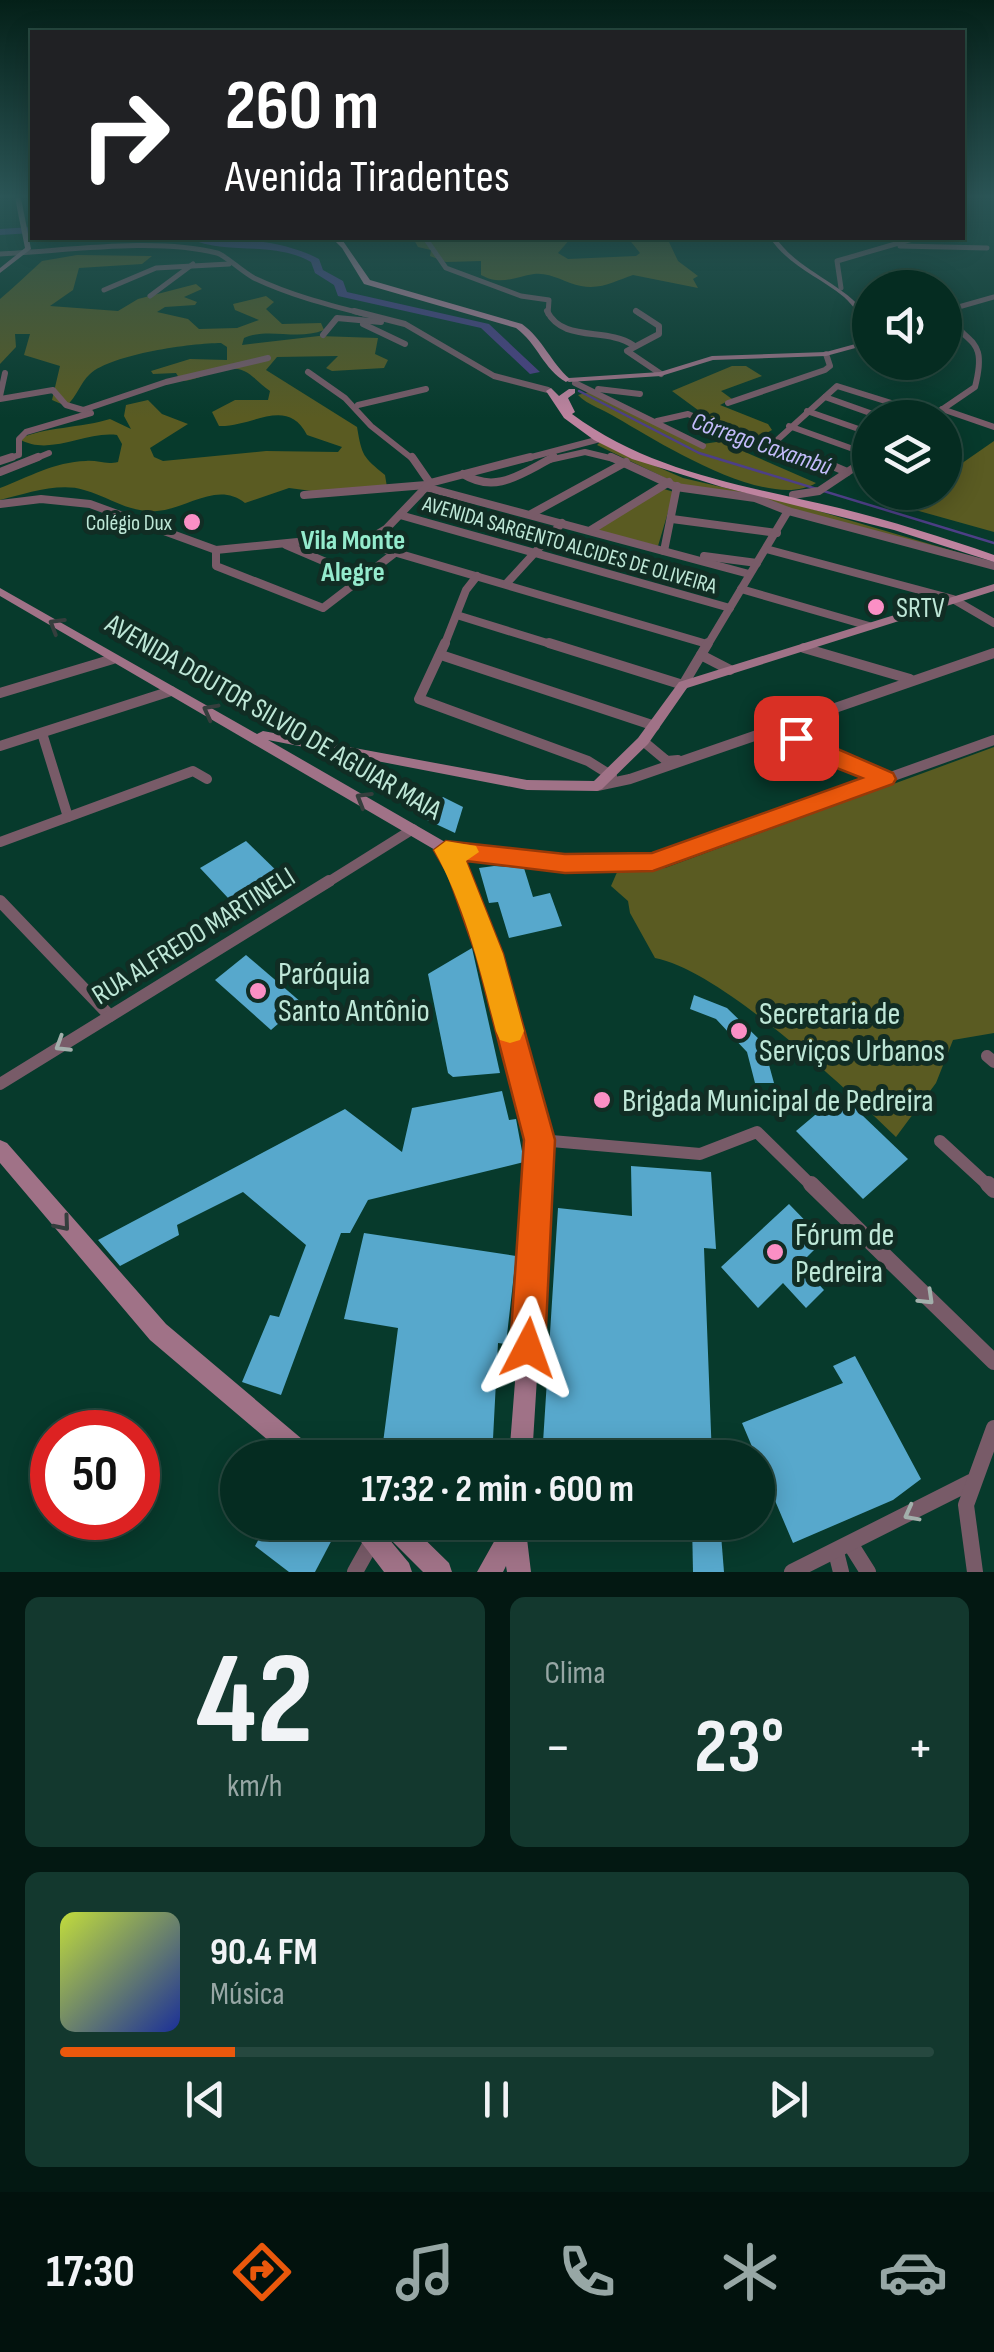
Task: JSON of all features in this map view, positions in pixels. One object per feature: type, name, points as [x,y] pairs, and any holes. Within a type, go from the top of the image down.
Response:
[{"type":"main road","points":[[348,271],[367,288],[520,332],[538,351],[548,387],[568,418],[594,441],[703,480],[844,513],[994,563]]},
{"type":"main road","points":[[356,271],[367,282],[520,326],[539,340],[554,372],[571,383]]},
{"type":"main road","points":[[548,387],[660,374],[712,358],[826,354],[852,347]]},
{"type":"main road","points":[[571,383],[563,397],[571,412],[630,447],[700,474],[826,503],[994,552]]},
{"type":"main road","name":"AVENIDA DOUTOR SILVIO DE AGUIAR MAIA","points":[[0,591],[113,659],[250,732],[446,850],[460,873],[490,954],[540,1140],[521,1440]]},
{"type":"main road","points":[[291,756],[304,744],[527,785],[597,786],[612,776],[643,742],[683,684],[953,599]]},
{"type":"main road","points":[[4,1160],[158,1332],[285,1440]]},
{"type":"main road","points":[[280,1436],[283,1440]]},
{"type":"main road","points":[[382,1540],[400,1572]]},
{"type":"main road","points":[[394,1540],[440,1572]]},
{"type":"main road","points":[[488,1572],[506,1540]]},
{"type":"main road","points":[[516,1540],[519,1572]]},
{"type":"street","points":[[104,290],[142,271]]},
{"type":"street","points":[[150,296],[184,271]]},
{"type":"street","points":[[244,271],[293,296],[416,329],[494,376],[527,387],[548,387]]},
{"type":"street","points":[[455,271],[521,296],[549,300],[546,313],[553,323],[588,334],[625,338],[633,345]]},
{"type":"street","points":[[813,271],[841,288],[852,302]]},
{"type":"street","points":[[839,271],[841,288]]},
{"type":"street","points":[[956,400],[975,387],[980,367],[977,344],[948,310],[994,298]]},
{"type":"street","points":[[636,311],[659,326],[659,334],[627,351],[660,374]]},
{"type":"street","points":[[323,334],[334,320],[416,329]]},
{"type":"street","points":[[354,320],[405,344]]},
{"type":"street","points":[[728,404],[825,370],[830,366],[826,354]]},
{"type":"street","points":[[17,456],[19,439],[26,432],[89,414],[166,382],[268,358]]},
{"type":"street","points":[[308,372],[358,405],[363,417],[411,452],[427,485],[750,574]]},
{"type":"street","points":[[6,373],[0,398],[54,390],[74,410],[102,406]]},
{"type":"street","points":[[571,383],[640,394]]},
{"type":"street","points":[[847,472],[775,442],[837,386],[886,400]]},
{"type":"street","points":[[358,405],[426,389]]},
{"type":"street","points":[[592,389],[703,446]]},
{"type":"street","points":[[824,397],[852,407]]},
{"type":"street","points":[[807,412],[852,427]]},
{"type":"street","points":[[656,421],[688,414],[708,423]]},
{"type":"street","points":[[962,417],[994,427]]},
{"type":"street","points":[[789,426],[852,449]]},
{"type":"street","points":[[304,495],[427,485],[594,441],[616,458]]},
{"type":"street","points":[[463,474],[476,484],[496,486],[567,450],[616,458],[673,484],[775,503],[788,512],[994,563]]},
{"type":"street","points":[[0,472],[49,454]]},
{"type":"street","points":[[0,461],[17,456],[30,458]]},
{"type":"street","points":[[530,514],[626,462]]},
{"type":"street","points":[[794,496],[822,488],[852,469]]},
{"type":"street","points":[[664,550],[672,519],[673,484]]},
{"type":"street","points":[[591,530],[673,484]]},
{"type":"street","points":[[363,544],[400,515],[427,485]]},
{"type":"street","points":[[822,488],[826,503]]},
{"type":"street","points":[[0,504],[41,499],[90,504],[215,553],[328,540],[363,544],[707,644]]},
{"type":"street","points":[[460,616],[683,684],[788,512]]},
{"type":"street","name":"AVENIDA SARGENTO ALCIDES DE OLIVEIRA","points":[[400,515],[730,608]]},
{"type":"street","points":[[672,519],[777,533]]},
{"type":"street","points":[[506,584],[562,523]]},
{"type":"street","points":[[281,543],[363,578]]},
{"type":"street","points":[[766,549],[953,599],[994,623]]},
{"type":"street","points":[[664,550],[757,564]]},
{"type":"street","points":[[215,553],[216,566],[315,608],[329,606],[396,552]]},
{"type":"street","points":[[477,576],[466,590],[460,616],[418,694],[419,699],[588,761],[612,776]]},
{"type":"street","points":[[953,599],[992,588]]},
{"type":"street","points":[[741,589],[869,626]]},
{"type":"street","points":[[836,616],[842,625],[827,646],[838,658]]},
{"type":"street","points":[[804,648],[916,680]]},
{"type":"street","points":[[597,786],[760,735],[994,652]]},
{"type":"street","points":[[441,655],[655,726]]},
{"type":"street","points":[[701,655],[730,670]]},
{"type":"street","points":[[0,693],[113,659]]},
{"type":"street","points":[[868,668],[883,682],[878,693]]},
{"type":"street","points":[[0,746],[171,690]]},
{"type":"street","points":[[790,724],[804,746]]},
{"type":"street","points":[[250,732],[304,744]]},
{"type":"street","points":[[42,733],[68,817]]},
{"type":"street","points":[[760,735],[804,746],[885,779]]},
{"type":"street","points":[[446,850],[565,863],[653,862],[994,740]]},
{"type":"street","points":[[643,742],[667,760],[684,760]]},
{"type":"street","points":[[841,761],[854,770],[863,788]]},
{"type":"street","points":[[0,842],[193,771],[208,779]]},
{"type":"street","name":"RUA ALFREDO MARTINELI","points":[[0,1084],[413,829]]},
{"type":"street","points":[[0,902],[110,1016]]},
{"type":"street","points":[[540,1140],[700,1154],[757,1132],[994,1362]]},
{"type":"street","points":[[940,1141],[994,1190]]},
{"type":"street","points":[[975,1572],[966,1530],[971,1482],[994,1428]]},
{"type":"street","points":[[792,1572],[971,1482]]},
{"type":"street","points":[[354,1572],[369,1540]]},
{"type":"street","points":[[841,1572],[843,1549]]},
{"type":"street","points":[[843,1549],[868,1572]]},
{"type":"shaded area","points":[[31,271],[78,271],[73,290],[50,306],[118,311],[138,299],[196,284],[202,289],[184,297],[197,302],[195,305],[165,307],[157,312],[188,319],[199,329],[237,328],[259,320],[235,310],[233,304],[266,296],[274,302],[266,309],[282,324],[321,323],[324,330],[254,335],[244,338],[242,345],[319,336],[378,338],[375,354],[388,360],[384,368],[332,371],[326,368],[338,356],[277,357],[266,370],[357,427],[365,455],[385,475],[387,487],[327,493],[289,488],[245,503],[234,497],[213,495],[157,511],[128,507],[64,487],[0,500],[0,488],[52,467],[86,461],[118,462],[122,444],[117,435],[55,445],[19,439],[110,419],[131,429],[124,416],[126,405],[148,400],[162,414],[188,424],[150,448],[154,457],[163,461],[266,451],[338,452],[342,447],[307,435],[299,423],[279,415],[219,426],[212,412],[235,400],[268,400],[270,391],[244,371],[220,370],[181,381],[176,373],[151,371],[190,359],[227,360],[227,347],[221,343],[133,355],[90,374],[66,406],[52,400],[60,366],[24,355],[30,334],[15,334],[16,347],[0,364],[0,299]]},
{"type":"shaded area","points":[[481,271],[692,271],[698,276],[693,279],[698,288],[633,275],[596,287],[540,274],[508,280],[481,275]]},
{"type":"shaded area","points":[[732,366],[746,366],[762,376],[721,391],[732,399],[720,405],[768,424],[772,430],[748,444],[745,452],[816,483],[796,490],[744,482],[686,457],[578,395],[589,392],[696,445],[730,440],[732,435],[672,391]]},
{"type":"shaded area","points":[[994,441],[994,532],[915,510],[962,510],[962,463]]},
{"type":"shaded area","points":[[600,442],[683,478],[798,505],[994,563],[792,511],[766,499],[680,485],[597,445]]},
{"type":"shaded area","points":[[664,489],[674,492],[658,546],[595,530]]},
{"type":"shaded area","points":[[994,747],[994,1033],[953,1040],[936,1083],[896,1137],[815,1062],[747,1007],[682,967],[655,958],[630,913],[628,901],[611,886],[618,870],[665,868]]},
{"type":"building","points":[[443,797],[463,807],[455,833],[423,818]]},
{"type":"building","points":[[246,841],[290,884],[243,914],[200,868]]},
{"type":"building","points":[[479,868],[524,868],[533,897],[550,893],[562,926],[509,938],[498,902],[489,903]]},
{"type":"building","points":[[472,948],[500,1073],[453,1077],[448,1073],[428,974]]},
{"type":"building","name":"Paróquia Santo Antônio","points":[[246,955],[302,1003],[271,1030],[215,980]]},
{"type":"building","name":"Secretaria de Serviços Urbanos","points":[[694,995],[727,1008],[763,1043],[774,1083],[755,1083],[747,1052],[716,1019],[690,1009]]},
{"type":"building","points":[[502,1091],[509,1120],[516,1119],[524,1162],[368,1200],[350,1233],[341,1233],[281,1395],[242,1382],[270,1315],[279,1317],[306,1245],[243,1192],[177,1225],[179,1235],[120,1266],[98,1240],[345,1109],[402,1152],[412,1108]]},
{"type":"building","points":[[840,1094],[908,1159],[863,1199],[796,1131]]},
{"type":"building","points":[[631,1166],[711,1172],[716,1249],[704,1248],[711,1440],[543,1440],[558,1208],[632,1216]]},
{"type":"building","name":"Fórum de Pedreira","points":[[789,1204],[824,1240],[800,1264],[824,1290],[806,1308],[783,1283],[758,1308],[721,1267]]},
{"type":"building","points":[[364,1233],[516,1256],[506,1344],[498,1343],[493,1440],[383,1440],[398,1328],[344,1319]]},
{"type":"building","points":[[855,1356],[921,1479],[893,1500],[793,1543],[775,1501],[775,1440],[749,1440],[742,1423],[843,1383],[833,1366]]},
{"type":"building","points":[[258,1540],[332,1540],[315,1572],[289,1572],[255,1546]]},
{"type":"building","points":[[692,1540],[721,1540],[724,1572],[693,1572]]},
{"type":"waterway","name":"Córrego Caxambú","points":[[319,271],[339,283],[342,294],[485,326],[534,372]]},
{"type":"waterway","name":"Córrego Caxambú","points":[[579,391],[699,453],[994,543]]},
{"type":"slow traffic","points":[[467,852],[446,850],[460,873],[490,954],[510,1031]]},
{"type":"place","name":"Colégio Dux","points":[[192,522]]},
{"type":"place","name":"SRTV","points":[[876,607]]},
{"type":"place","name":"Paróquia Santo Antônio","points":[[258,991]]},
{"type":"place","name":"Secretaria de Serviços Urbanos","points":[[739,1031]]},
{"type":"place","name":"Brigada Municipal de Pedreira","points":[[602,1100]]},
{"type":"place","name":"Fórum de Pedreira","points":[[775,1252]]},
{"type":"district","name":"Vila Monte Alegre","points":[[353,555]]},
{"type":"route","points":[[528,1348],[540,1140],[490,954],[460,873],[446,850],[565,863],[653,862],[885,779],[804,746],[796,738]]}]
